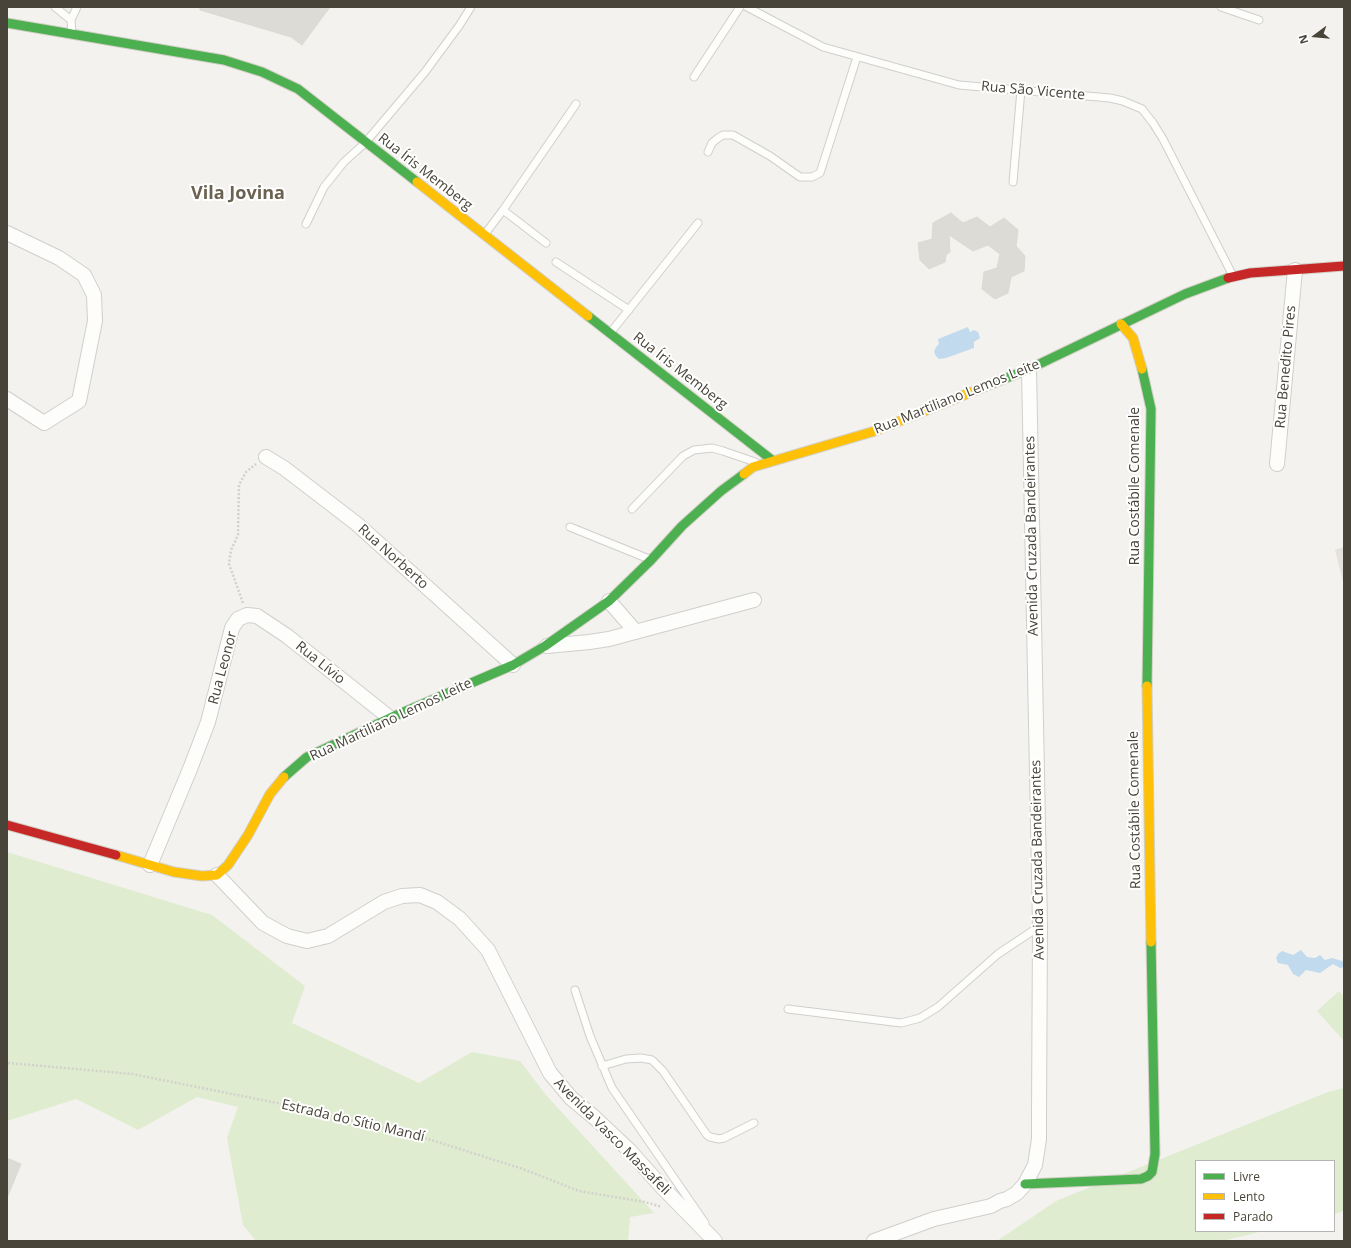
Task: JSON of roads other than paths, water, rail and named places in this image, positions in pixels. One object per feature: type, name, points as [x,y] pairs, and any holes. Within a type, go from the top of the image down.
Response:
[{"type":"street","name":"Rua Íris Memberg","points":[[7,23],[224,60],[262,72],[298,89],[365,143],[772,460]]},
{"type":"street","points":[[7,233],[59,258],[84,276],[94,296],[94,321],[79,401],[44,423],[7,399]]},
{"type":"street","name":"Rua Martiliano Lemos Leite","points":[[217,875],[228,865],[248,836],[270,794],[287,774],[307,757],[390,718],[512,665],[545,646],[609,601],[651,560],[682,526],[721,491],[753,467],[772,460],[804,453],[875,431],[1029,369],[1185,294],[1233,276],[1250,273],[1344,266]]},
{"type":"street","name":"Rua Benedito Pires","points":[[1277,464],[1295,270]]},
{"type":"street","name":"Rua Costábile Comenale","points":[[1025,1184],[1141,1179],[1148,1176],[1152,1172],[1155,1154],[1147,699],[1151,410],[1140,358],[1132,338],[1121,324]]},
{"type":"street","name":"Avenida Cruzada Bandeirantes","points":[[874,1241],[934,1219],[991,1206],[1012,1196],[1025,1184],[1035,1165],[1039,1139],[1040,926],[1029,369]]},
{"type":"street","name":"Rua Norberto","points":[[266,457],[300,480],[357,524],[512,665]]},
{"type":"street","name":"Rua Martiliano Lemos Leite","points":[[545,646],[590,642],[636,632],[754,600]]},
{"type":"street","points":[[609,601],[636,632]]},
{"type":"street","name":"Rua Lívio","points":[[247,615],[257,616],[287,636],[390,718]]},
{"type":"street","name":"Rua Leonor","points":[[150,865],[208,722],[232,628],[238,619],[247,615]]},
{"type":"street","points":[[7,825],[174,872],[202,876],[217,875]]},
{"type":"street","name":"Avenida Vasco Massafeli","points":[[217,875],[264,923],[287,936],[306,941],[328,936],[384,902],[402,896],[420,895],[437,902],[454,914],[488,950],[550,1073],[570,1098],[595,1118],[629,1150],[662,1187],[716,1241]]},
{"type":"lane","points":[[55,7],[72,20]]},
{"type":"lane","points":[[72,34],[72,20],[77,7]]},
{"type":"lane","points":[[306,224],[324,188],[344,162],[365,143],[425,72],[471,7]]},
{"type":"lane","points":[[694,77],[740,7]]},
{"type":"lane","name":"Rua São Vicente","points":[[747,7],[823,47],[959,85],[1110,98],[1123,100],[1142,109],[1153,123],[1163,140],[1233,276]]},
{"type":"lane","points":[[1221,7],[1259,20]]},
{"type":"lane","points":[[708,152],[712,143],[718,138],[723,135],[732,136],[770,156],[800,177],[812,177],[820,173],[857,57]]},
{"type":"lane","points":[[1013,182],[1021,90]]},
{"type":"lane","points":[[484,236],[576,104]]},
{"type":"lane","points":[[503,210],[546,243]]},
{"type":"lane","points":[[610,334],[698,223]]},
{"type":"lane","points":[[556,262],[629,310]]},
{"type":"lane","points":[[632,509],[683,456],[694,450],[703,448],[723,451],[762,464]]},
{"type":"lane","points":[[570,527],[651,560]]},
{"type":"lane","points":[[788,1009],[901,1023],[920,1018],[938,1007],[998,954],[1040,926]]},
{"type":"lane","points":[[575,990],[590,1036],[612,1088],[716,1241]]},
{"type":"lane","points":[[602,1066],[626,1059],[641,1058],[652,1060],[663,1071],[707,1135],[710,1137],[719,1139],[724,1138],[754,1123]]},
{"type":"water","points":[[968,327],[970,332],[974,330],[978,332],[980,338],[974,342],[974,348],[946,358],[939,359],[936,356],[934,352],[939,344],[938,339]]},
{"type":"water","points":[[1301,950],[1307,957],[1315,958],[1320,955],[1325,960],[1332,958],[1342,961],[1344,962],[1344,967],[1340,968],[1333,964],[1320,973],[1306,970],[1299,977],[1293,974],[1288,965],[1278,963],[1276,958],[1282,951],[1293,955]]},
{"type":"district","name":"Vila Jovina","points":[[238,194]]}]
